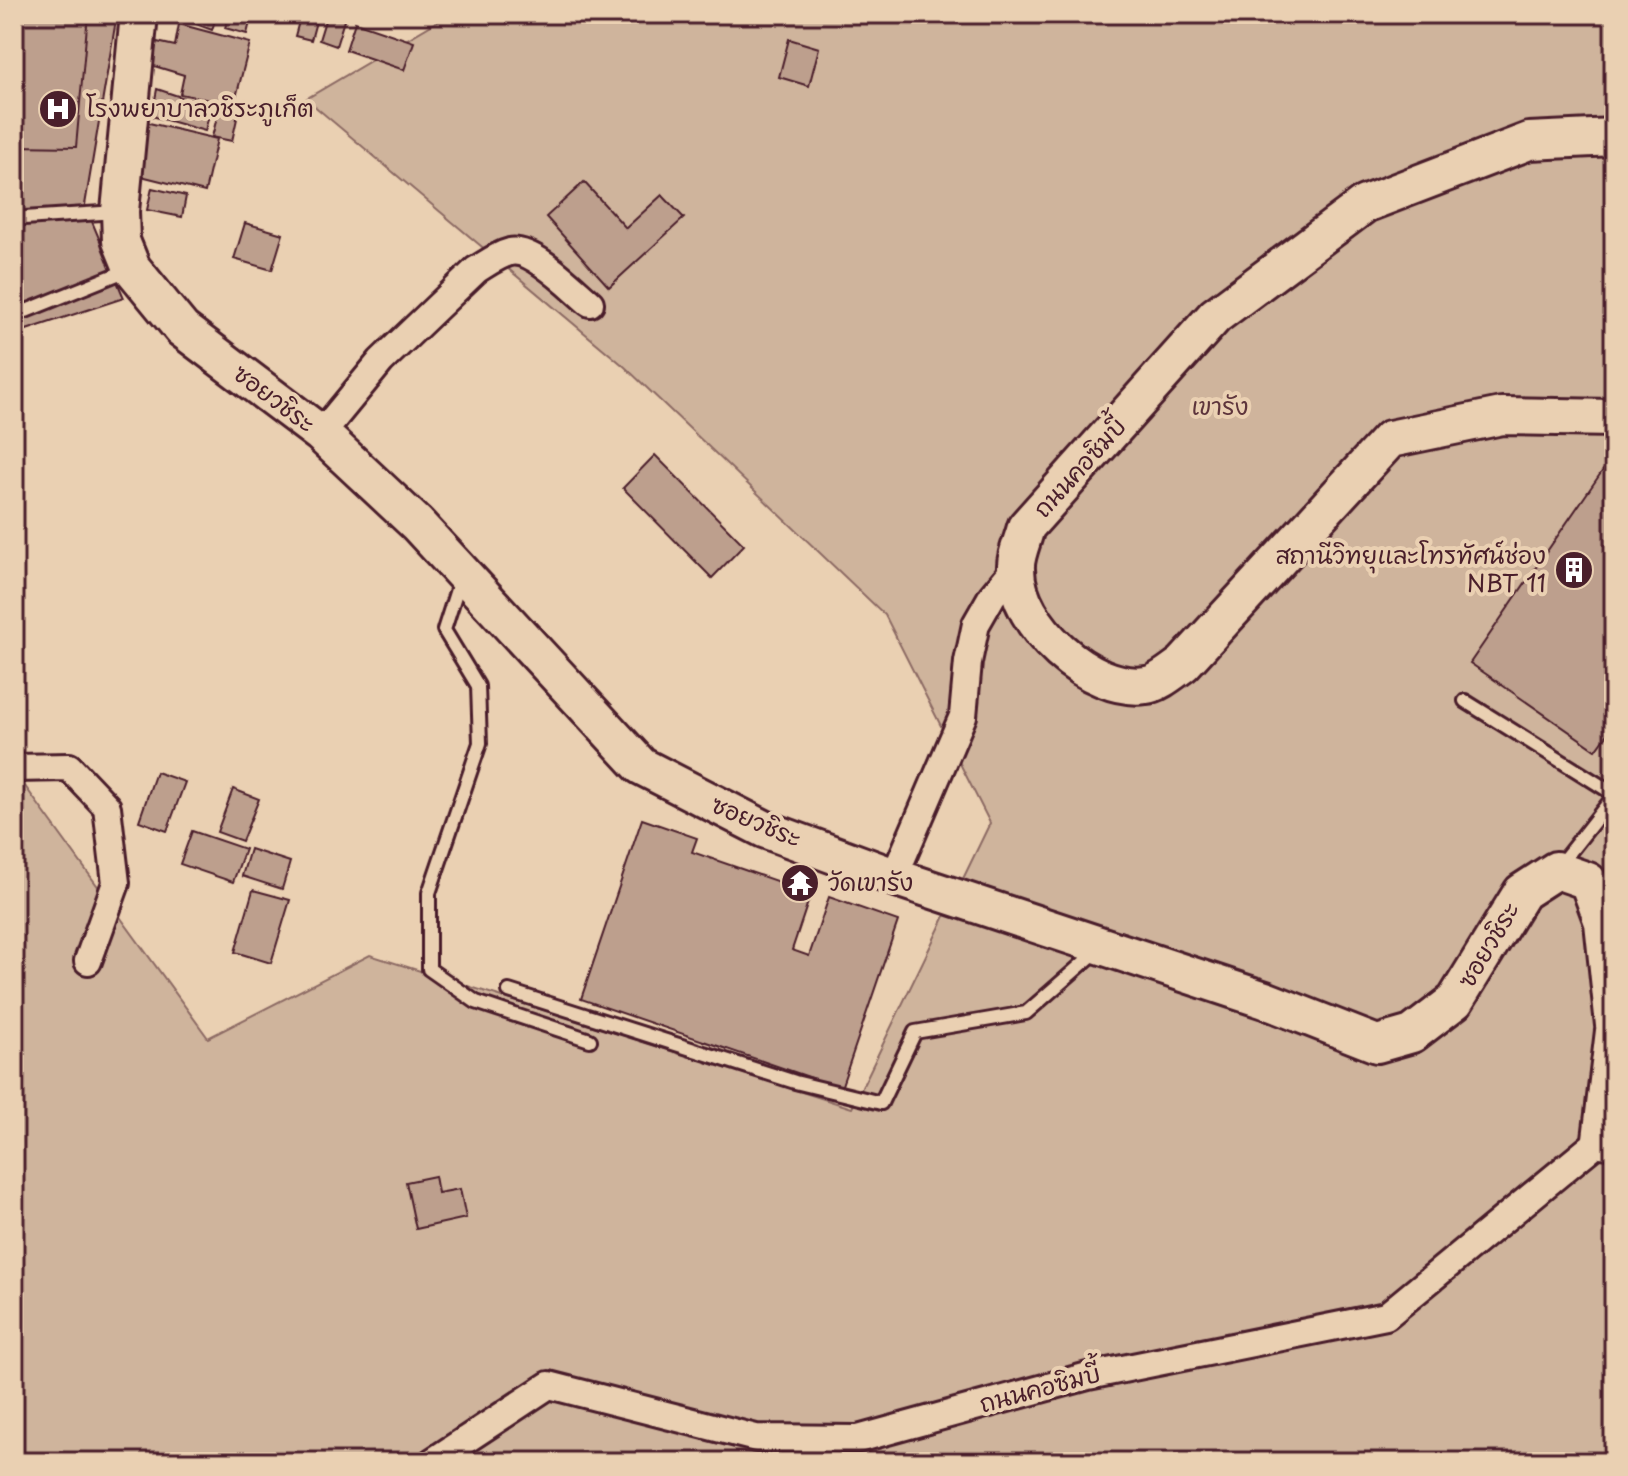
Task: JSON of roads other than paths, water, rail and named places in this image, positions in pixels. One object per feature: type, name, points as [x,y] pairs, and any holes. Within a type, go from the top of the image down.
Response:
[{"type":"street","name":"ซอยวชิระ","points":[[139,14],[120,211],[121,241],[132,268],[182,329],[321,434],[417,524],[641,766],[764,829],[894,877],[1265,1000],[1377,1044],[1412,1034],[1455,1001],[1522,892],[1556,870]]},
{"type":"street","name":"ถนนคอซิมบี้","points":[[1015,568],[1026,527],[1215,316],[1365,204],[1529,141],[1614,137]]},
{"type":"street","points":[[321,434],[381,361],[476,270],[491,261],[513,251],[534,257],[590,303]]},
{"type":"street","points":[[1015,568],[1021,596],[1045,638],[1085,670],[1112,684],[1149,686],[1183,664],[1390,439],[1502,416],[1614,418]]},
{"type":"street","points":[[894,877],[963,716],[968,662],[976,624],[992,596],[1015,568]]},
{"type":"street","points":[[14,768],[69,767],[107,807],[116,883],[88,961]]},
{"type":"street","points":[[1556,870],[1588,881],[1603,922],[1614,1025]]},
{"type":"street","points":[[1607,1140],[1614,1031]]},
{"type":"street","name":"ถนนคอซิมบี้","points":[[432,1462],[549,1385],[756,1438],[858,1439],[1088,1376],[1386,1316],[1607,1140]]},
{"type":"lane","points":[[24,218],[120,211]]},
{"type":"lane","points":[[14,310],[26,311],[132,268]]},
{"type":"lane","points":[[462,573],[444,630],[478,686],[480,743],[429,893],[429,969],[476,1002],[590,1040]]},
{"type":"lane","points":[[1465,701],[1614,795],[1556,870]]},
{"type":"lane","points":[[509,991],[795,1082],[881,1103],[915,1032],[1026,1013],[1103,946]]},
{"type":"place","name":"โรงพยาบาลวชิระภูเก็ต","points":[[58,109]]},
{"type":"place","name":"สถานีวิทยุและโทรทัศน์ช่อง NBT 11","points":[[1574,570]]},
{"type":"place","name":"วัดเขารัง","points":[[800,883]]},
{"type":"park label","name":"เขารัง","points":[[1220,407]]}]
